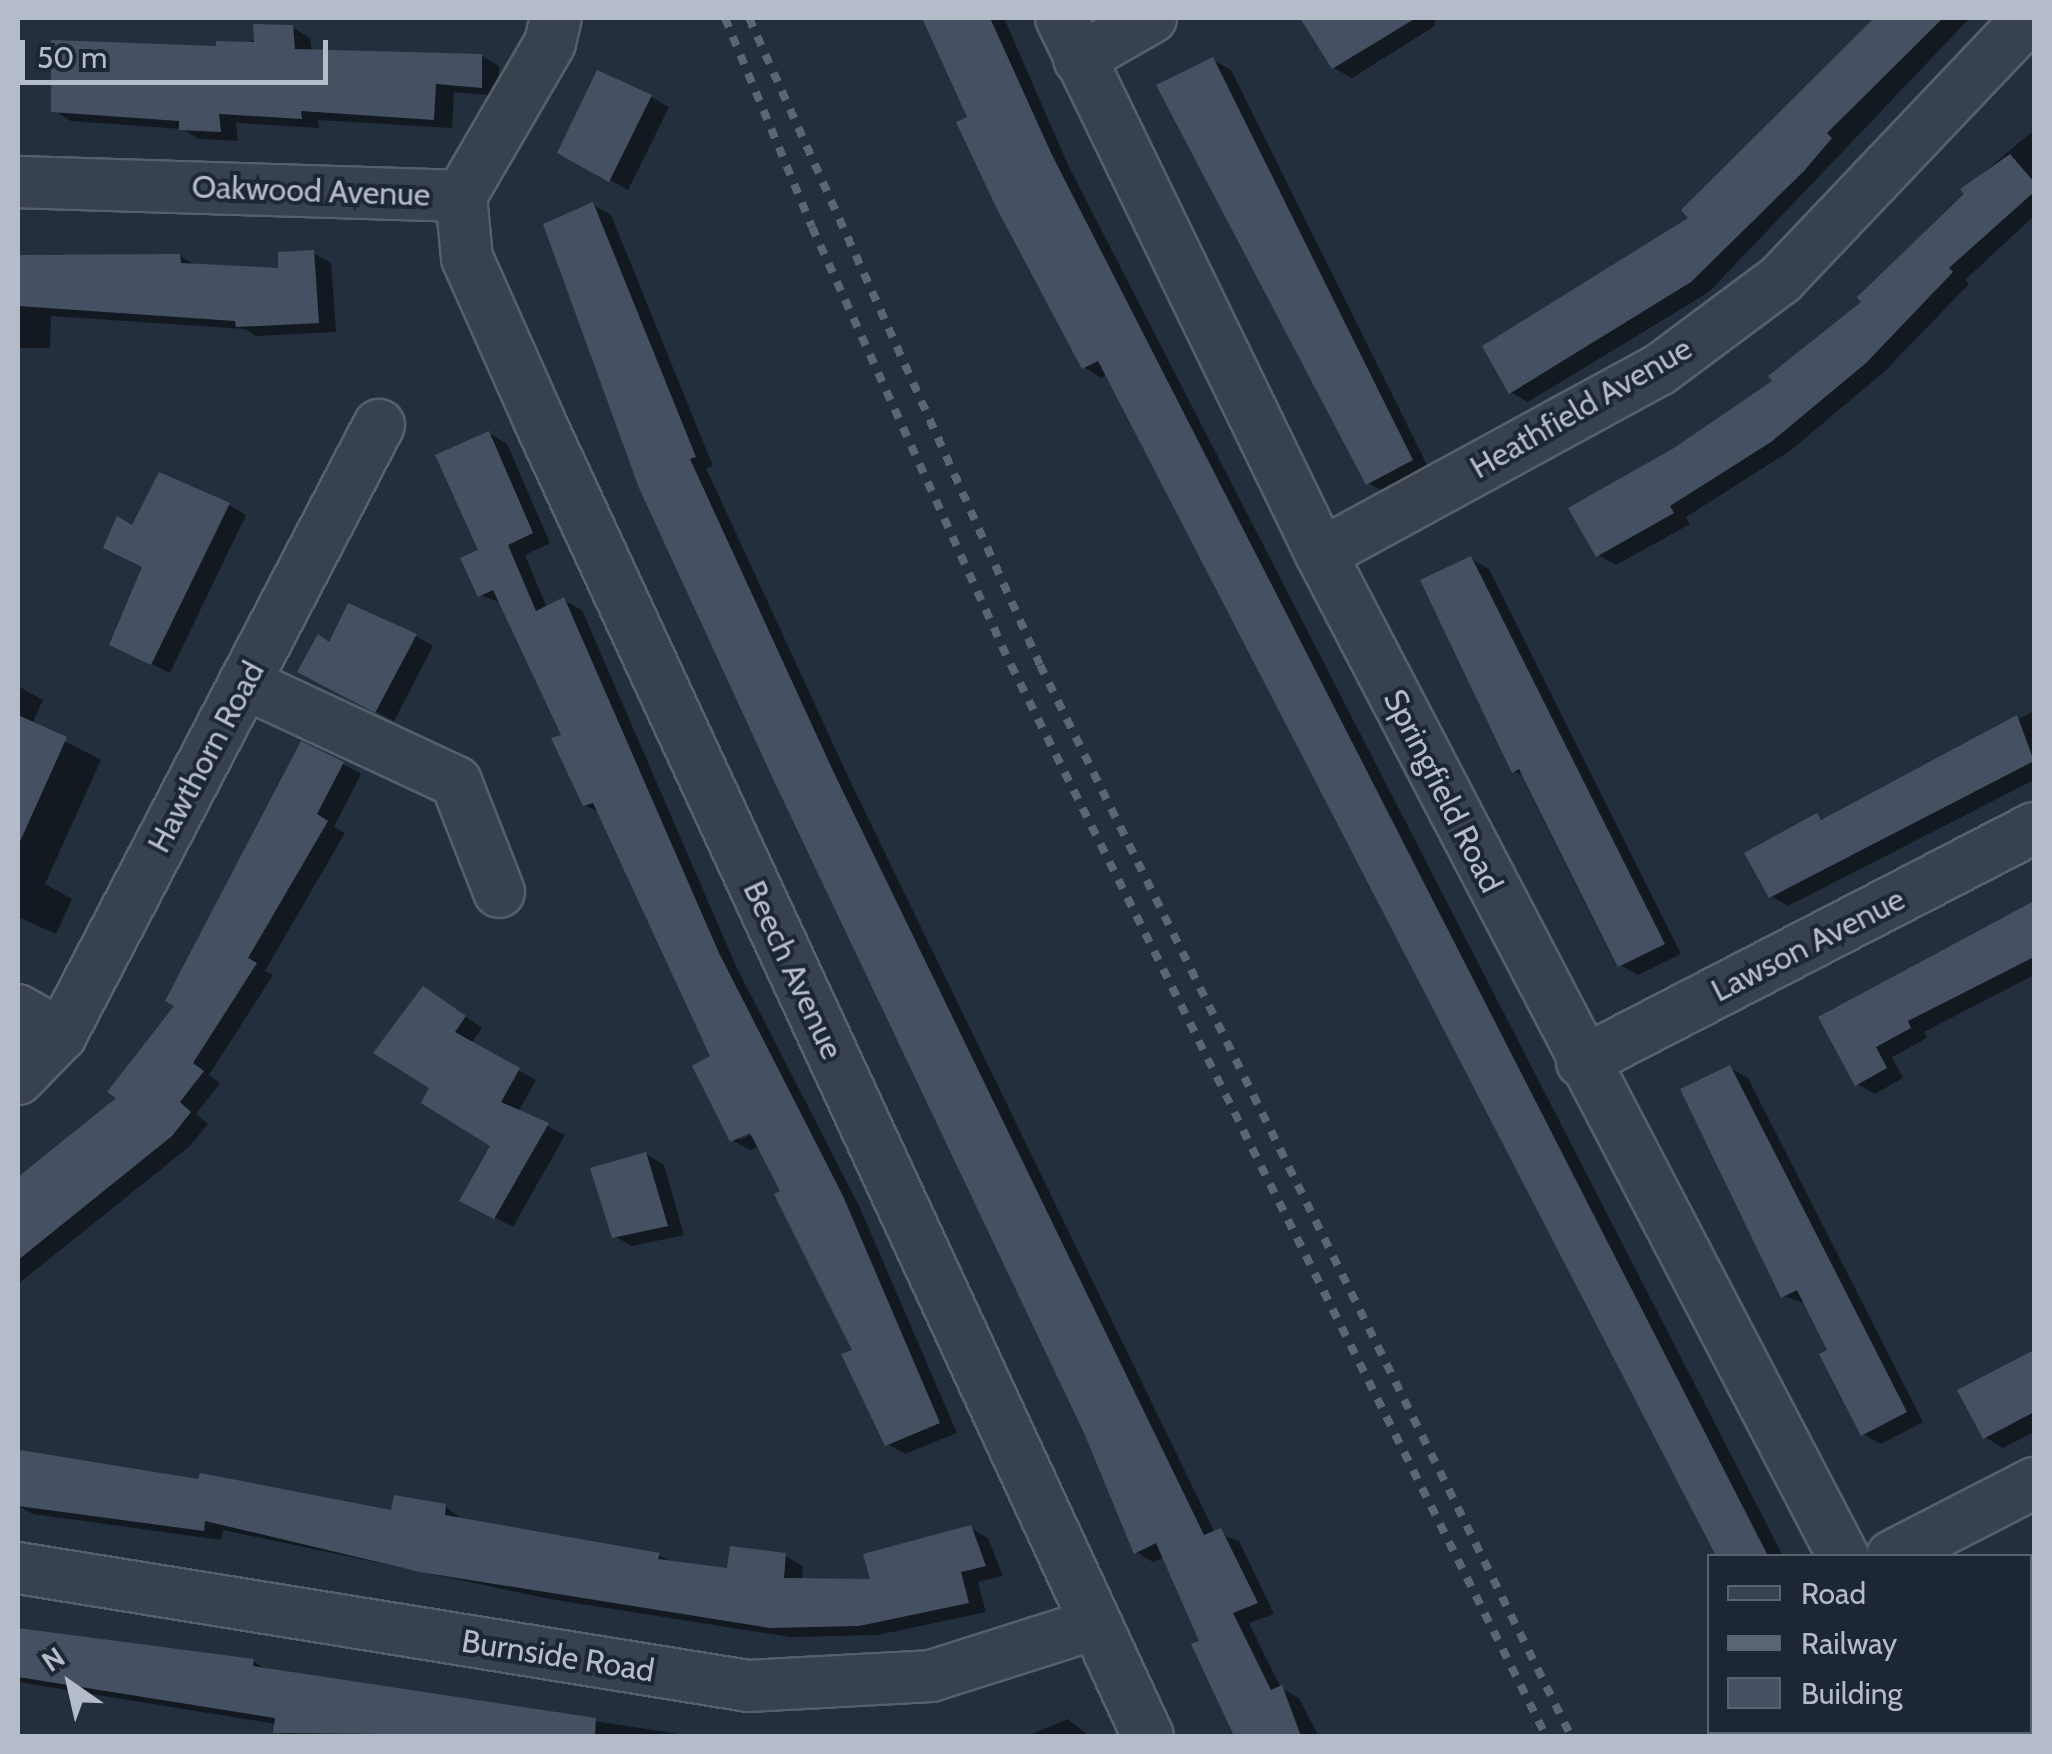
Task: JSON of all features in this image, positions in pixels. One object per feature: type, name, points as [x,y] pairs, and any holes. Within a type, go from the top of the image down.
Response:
[{"type":"street","name":"Oakwood Avenue","points":[[18,182],[462,196],[550,42],[556,18]]},
{"type":"street","points":[[1070,38],[1151,18]]},
{"type":"street","name":"Heathfield Avenue","points":[[1321,554],[1659,370],[1781,279],[2029,18]]},
{"type":"street","name":"Springfield Road","points":[[1070,38],[1321,554],[1582,1062],[1842,1554]]},
{"type":"street","name":"Beech Avenue","points":[[462,196],[466,258],[1148,1736]]},
{"type":"street","name":"Hawthorn Road","points":[[18,1079],[61,1034],[379,425]]},
{"type":"street","points":[[244,683],[456,782],[500,892]]},
{"type":"street","name":"Lawson Avenue","points":[[1582,1062],[2034,828]]},
{"type":"street","points":[[18,1010],[61,1034]]},
{"type":"street","points":[[1896,1554],[2034,1483]]},
{"type":"street","name":"Burnside Road","points":[[18,1568],[748,1686],[930,1676],[1095,1624]]},
{"type":"building","points":[[922,18],[990,18],[1052,155],[1767,1554],[1715,1554],[1098,361],[1082,369],[997,209],[956,122],[967,117]]},
{"type":"building","points":[[1300,18],[1416,18],[1332,69]]},
{"type":"building","points":[[1874,18],[1943,18],[1827,133],[1832,138],[1804,171],[1691,282],[1509,394],[1482,346],[1688,218],[1681,210]]},
{"type":"building","points":[[253,24],[293,25],[295,49],[482,54],[482,88],[436,84],[434,120],[301,111],[302,119],[219,114],[221,132],[179,130],[179,121],[51,112],[51,40],[216,46],[216,41],[254,42]]},
{"type":"building","points":[[1213,57],[1413,460],[1366,485],[1156,85]]},
{"type":"building","points":[[597,70],[652,95],[609,182],[557,153]]},
{"type":"building","points":[[2010,154],[2034,182],[2034,192],[1949,268],[1953,272],[1866,363],[1771,442],[1670,506],[1674,513],[1596,557],[1568,508],[1674,448],[1772,381],[1768,376],[1861,302],[1857,297],[1964,194],[1960,189]]},
{"type":"building","points":[[593,202],[696,457],[690,459],[834,773],[1204,1535],[1221,1528],[1258,1603],[1233,1613],[1271,1690],[1282,1685],[1301,1736],[1234,1736],[1191,1644],[1199,1641],[1156,1543],[1134,1554],[1084,1433],[774,781],[639,488],[543,224]]},
{"type":"building","points":[[314,250],[319,323],[236,327],[235,321],[18,306],[18,255],[180,254],[181,263],[278,268],[278,252]]},
{"type":"building","points":[[489,431],[533,533],[508,545],[536,611],[564,597],[719,953],[843,1196],[940,1423],[885,1446],[841,1354],[852,1350],[774,1194],[780,1191],[750,1133],[730,1142],[692,1066],[710,1056],[593,803],[583,806],[551,738],[561,735],[493,590],[478,597],[460,558],[478,550],[435,455]]},
{"type":"building","points":[[159,472],[230,503],[151,665],[109,645],[142,567],[103,548],[117,516],[132,525]]},
{"type":"building","points":[[1471,556],[1665,944],[1618,967],[1519,769],[1512,773],[1420,580]]},
{"type":"building","points":[[348,603],[417,634],[375,713],[297,672],[318,634],[329,642]]},
{"type":"building","points":[[18,715],[67,737],[18,846]]},
{"type":"building","points":[[2017,715],[2034,761],[1769,898],[1744,853],[1817,813],[1821,820]]},
{"type":"building","points":[[301,741],[344,762],[317,814],[328,821],[248,958],[257,963],[193,1063],[204,1071],[180,1102],[191,1112],[172,1136],[18,1260],[18,1177],[116,1098],[107,1092],[174,1006],[165,1001]]},
{"type":"building","points":[[2034,901],[2034,957],[1908,1021],[1911,1028],[1876,1047],[1887,1068],[1855,1086],[1818,1017]]},
{"type":"building","points":[[423,986],[466,1016],[455,1032],[520,1068],[501,1102],[549,1123],[494,1219],[459,1201],[490,1146],[421,1103],[429,1088],[373,1053]]},
{"type":"building","points":[[1730,1065],[1907,1412],[1861,1436],[1819,1354],[1827,1350],[1797,1290],[1781,1298],[1680,1089]]},
{"type":"building","points":[[646,1152],[668,1226],[612,1238],[590,1168]]},
{"type":"building","points":[[2034,1350],[2034,1412],[1983,1439],[1957,1390]]},
{"type":"building","points":[[20,1450],[198,1479],[200,1473],[391,1510],[394,1495],[446,1504],[445,1515],[660,1553],[658,1559],[727,1568],[730,1546],[786,1553],[784,1578],[870,1579],[863,1554],[971,1525],[986,1566],[961,1572],[969,1603],[859,1626],[770,1628],[420,1572],[205,1521],[204,1531],[18,1506]]},
{"type":"building","points":[[18,1628],[254,1659],[253,1666],[596,1718],[595,1736],[273,1733],[275,1718],[18,1677]]},
{"type":"railway","points":[[725,18],[812,227],[1011,665],[1546,1736]]},
{"type":"railway","points":[[749,18],[1040,665],[1571,1736]]}]
